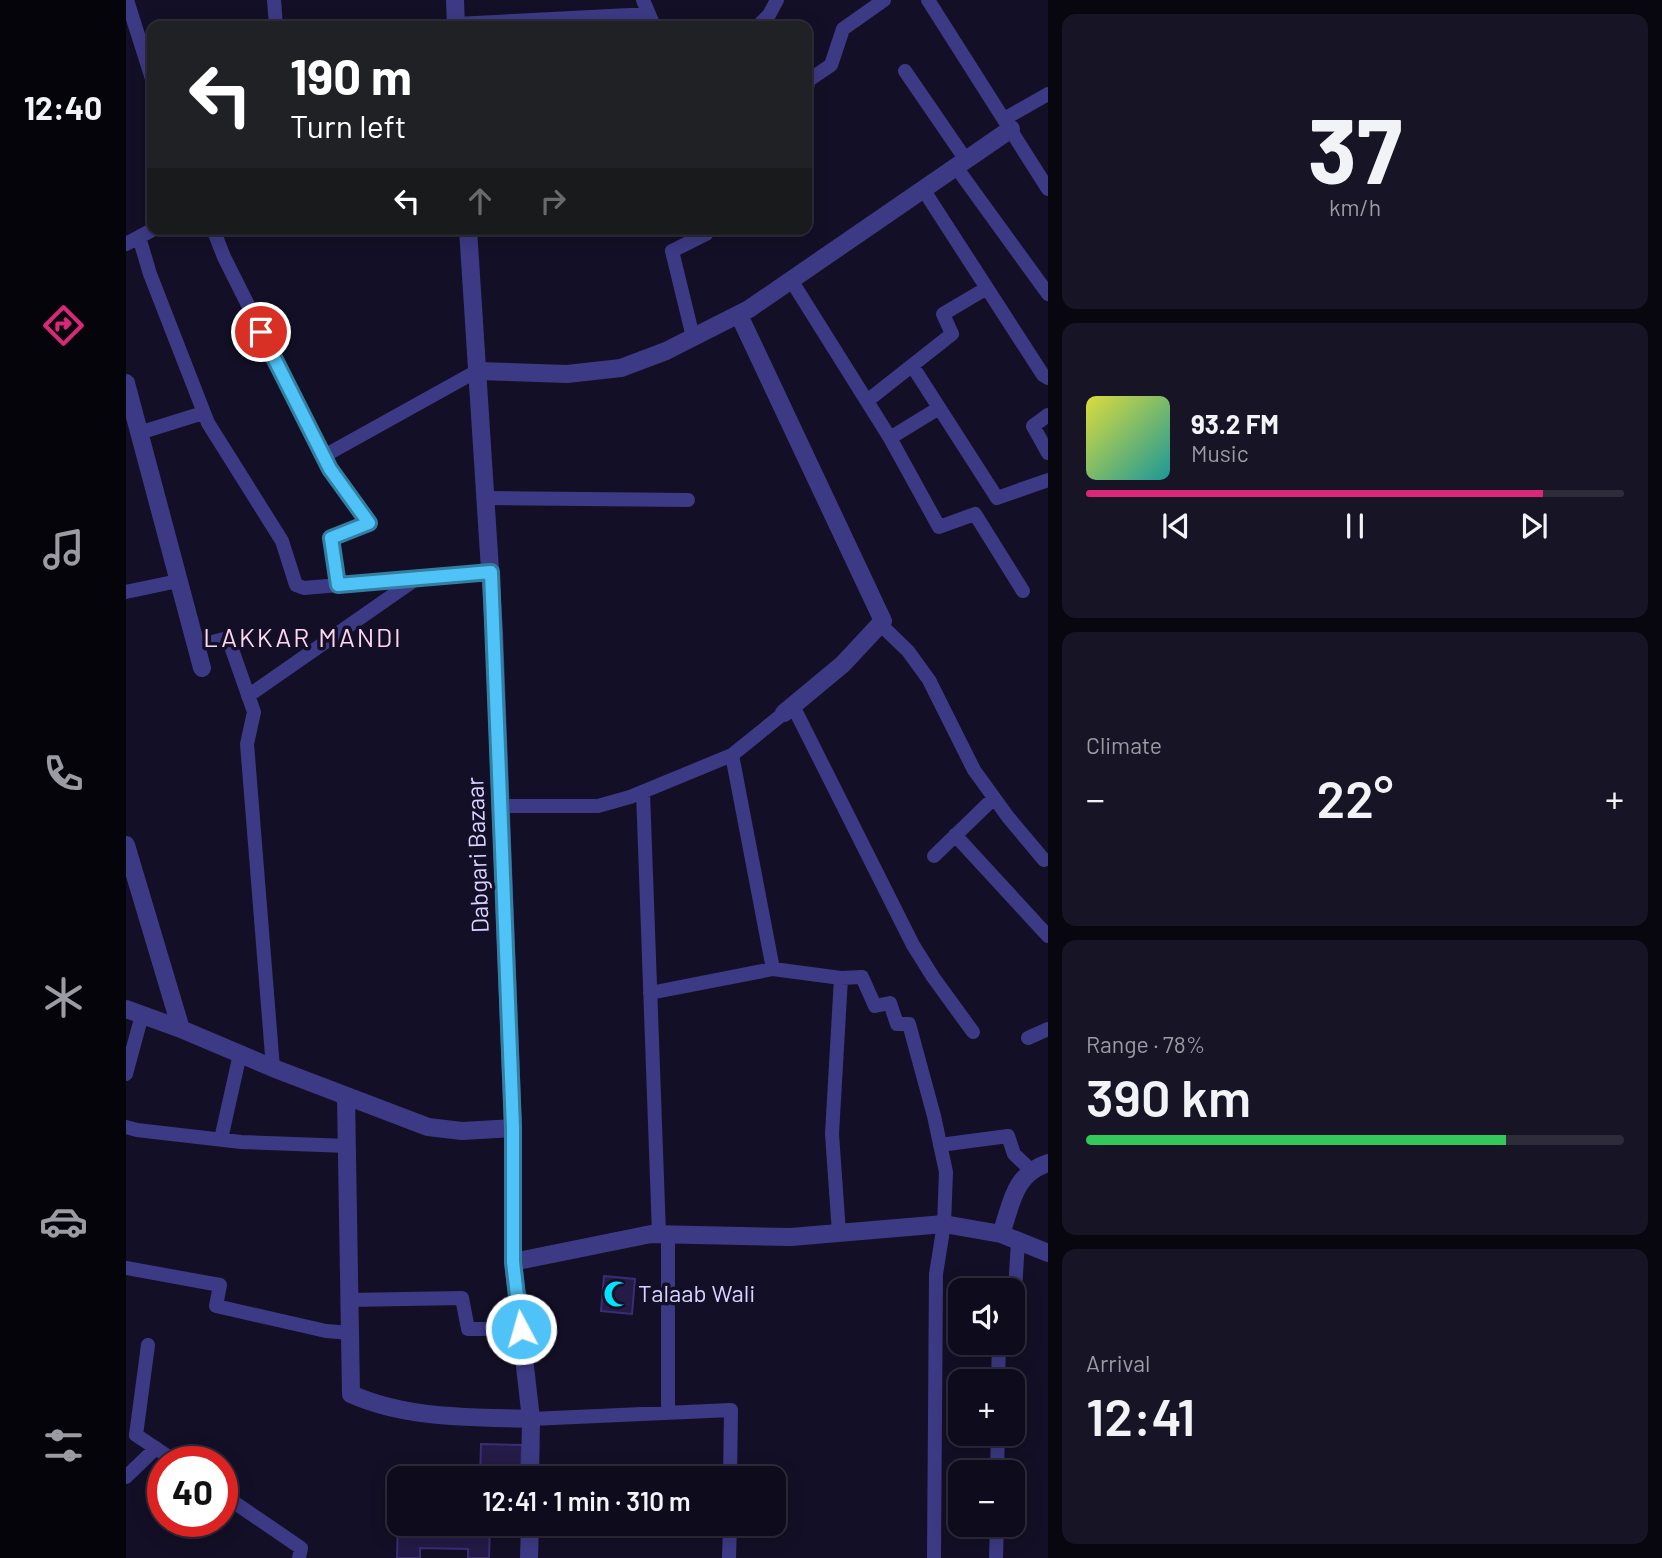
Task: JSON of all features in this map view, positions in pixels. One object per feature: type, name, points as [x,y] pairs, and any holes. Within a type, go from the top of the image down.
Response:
[{"type":"street","points":[[455,0],[456,21]]},
{"type":"street","points":[[477,371],[567,374],[621,368],[666,351],[739,314],[791,280],[961,163],[1008,124]]},
{"type":"street","name":"Dabgari Bazaar","points":[[468,235],[491,572],[513,1128],[513,1262],[531,1419],[530,1466]]},
{"type":"street","points":[[739,314],[883,621],[843,664],[788,709]]},
{"type":"street","points":[[126,383],[202,668]]},
{"type":"street","points":[[126,845],[181,1029]]},
{"type":"street","points":[[126,891],[143,901]]},
{"type":"street","points":[[134,1012],[428,1127],[462,1131],[513,1128]]},
{"type":"street","points":[[346,1096],[351,1394],[370,1402],[407,1410],[531,1419]]},
{"type":"street","points":[[1009,1237],[1019,1182],[1040,1167]]},
{"type":"street","points":[[513,1262],[664,1234],[791,1237],[944,1224],[1009,1237],[1048,1253]]},
{"type":"street","points":[[529,1558],[530,1536]]},
{"type":"lane","points":[[127,0],[147,63]]},
{"type":"lane","points":[[274,0],[276,21]]},
{"type":"lane","points":[[612,21],[651,20],[643,0]]},
{"type":"lane","points":[[763,21],[776,0]]},
{"type":"lane","points":[[812,78],[831,65],[843,29],[884,0]]},
{"type":"lane","points":[[928,0],[1048,189]]},
{"type":"lane","points":[[905,71],[961,163],[1048,294]]},
{"type":"lane","points":[[1008,124],[1048,93]]},
{"type":"lane","points":[[923,189],[1048,378]]},
{"type":"lane","points":[[215,235],[330,469],[369,523],[331,538],[338,585]]},
{"type":"lane","points":[[693,337],[672,251],[704,235]]},
{"type":"lane","points":[[132,241],[150,274],[208,423],[282,541],[296,586],[304,588],[491,572]]},
{"type":"lane","points":[[791,280],[890,438],[939,527],[975,514],[1023,592]]},
{"type":"lane","points":[[867,401],[952,334],[943,314],[987,288]]},
{"type":"lane","points":[[913,367],[997,498],[1048,480]]},
{"type":"lane","points":[[324,456],[477,371]]},
{"type":"lane","points":[[890,438],[939,408]]},
{"type":"lane","points":[[139,433],[204,413]]},
{"type":"lane","points":[[1048,415],[1033,426],[1048,453]]},
{"type":"lane","points":[[485,498],[688,500]]},
{"type":"lane","points":[[248,696],[417,579]]},
{"type":"lane","points":[[126,592],[178,581]]},
{"type":"lane","points":[[880,624],[908,651],[929,680],[974,770],[1044,860]]},
{"type":"lane","points":[[196,646],[229,638],[254,712],[247,744],[273,1068]]},
{"type":"lane","points":[[500,806],[598,806],[643,792],[732,755],[788,709],[913,945],[973,1031]]},
{"type":"lane","points":[[732,755],[773,969]]},
{"type":"lane","points":[[643,792],[650,993],[664,1234],[668,1412]]},
{"type":"lane","points":[[934,856],[994,797]]},
{"type":"lane","points":[[956,835],[1048,936]]},
{"type":"lane","points":[[650,993],[773,969],[841,978],[862,977],[875,1006],[890,1003],[897,1024],[909,1024],[946,1172],[944,1224],[936,1274],[934,1558]]},
{"type":"lane","points":[[839,1233],[832,1134],[841,978]]},
{"type":"lane","points":[[126,1074],[134,1012]]},
{"type":"lane","points":[[1028,1038],[1048,1029]]},
{"type":"lane","points":[[221,1139],[240,1054]]},
{"type":"lane","points":[[126,1127],[221,1139],[348,1146]]},
{"type":"lane","points":[[940,1145],[1007,1136],[1014,1154],[1040,1167]]},
{"type":"lane","points":[[1009,1237],[1014,1278]]},
{"type":"lane","points":[[126,1268],[220,1285],[216,1306],[326,1331],[350,1333]]},
{"type":"lane","points":[[349,1300],[462,1298],[468,1328],[521,1329]]},
{"type":"lane","points":[[148,1345],[136,1435],[153,1446]]},
{"type":"lane","points":[[531,1419],[732,1410],[730,1466]]},
{"type":"lane","points":[[126,1477],[147,1457]]},
{"type":"lane","points":[[238,1505],[301,1548],[299,1558]]},
{"type":"lane","points":[[729,1558],[730,1536]]},
{"type":"lane","points":[[996,1558],[997,1537]]},
{"type":"building","points":[[604,1276],[635,1279],[632,1314],[601,1311]]},
{"type":"building","points":[[481,1444],[522,1445],[521,1466],[480,1466]]},
{"type":"building","points":[[398,1536],[490,1536],[489,1558],[468,1558],[468,1549],[420,1548],[420,1558],[397,1558]]},
{"type":"place","name":"Talaab Wali","points":[[617,1294]]},
{"type":"district","name":"LAKKAR MANDI","points":[[303,638]]},
{"type":"route","points":[[261,332],[330,469],[369,523],[331,538],[338,585],[491,572],[513,1128],[513,1262],[521,1329]]}]
